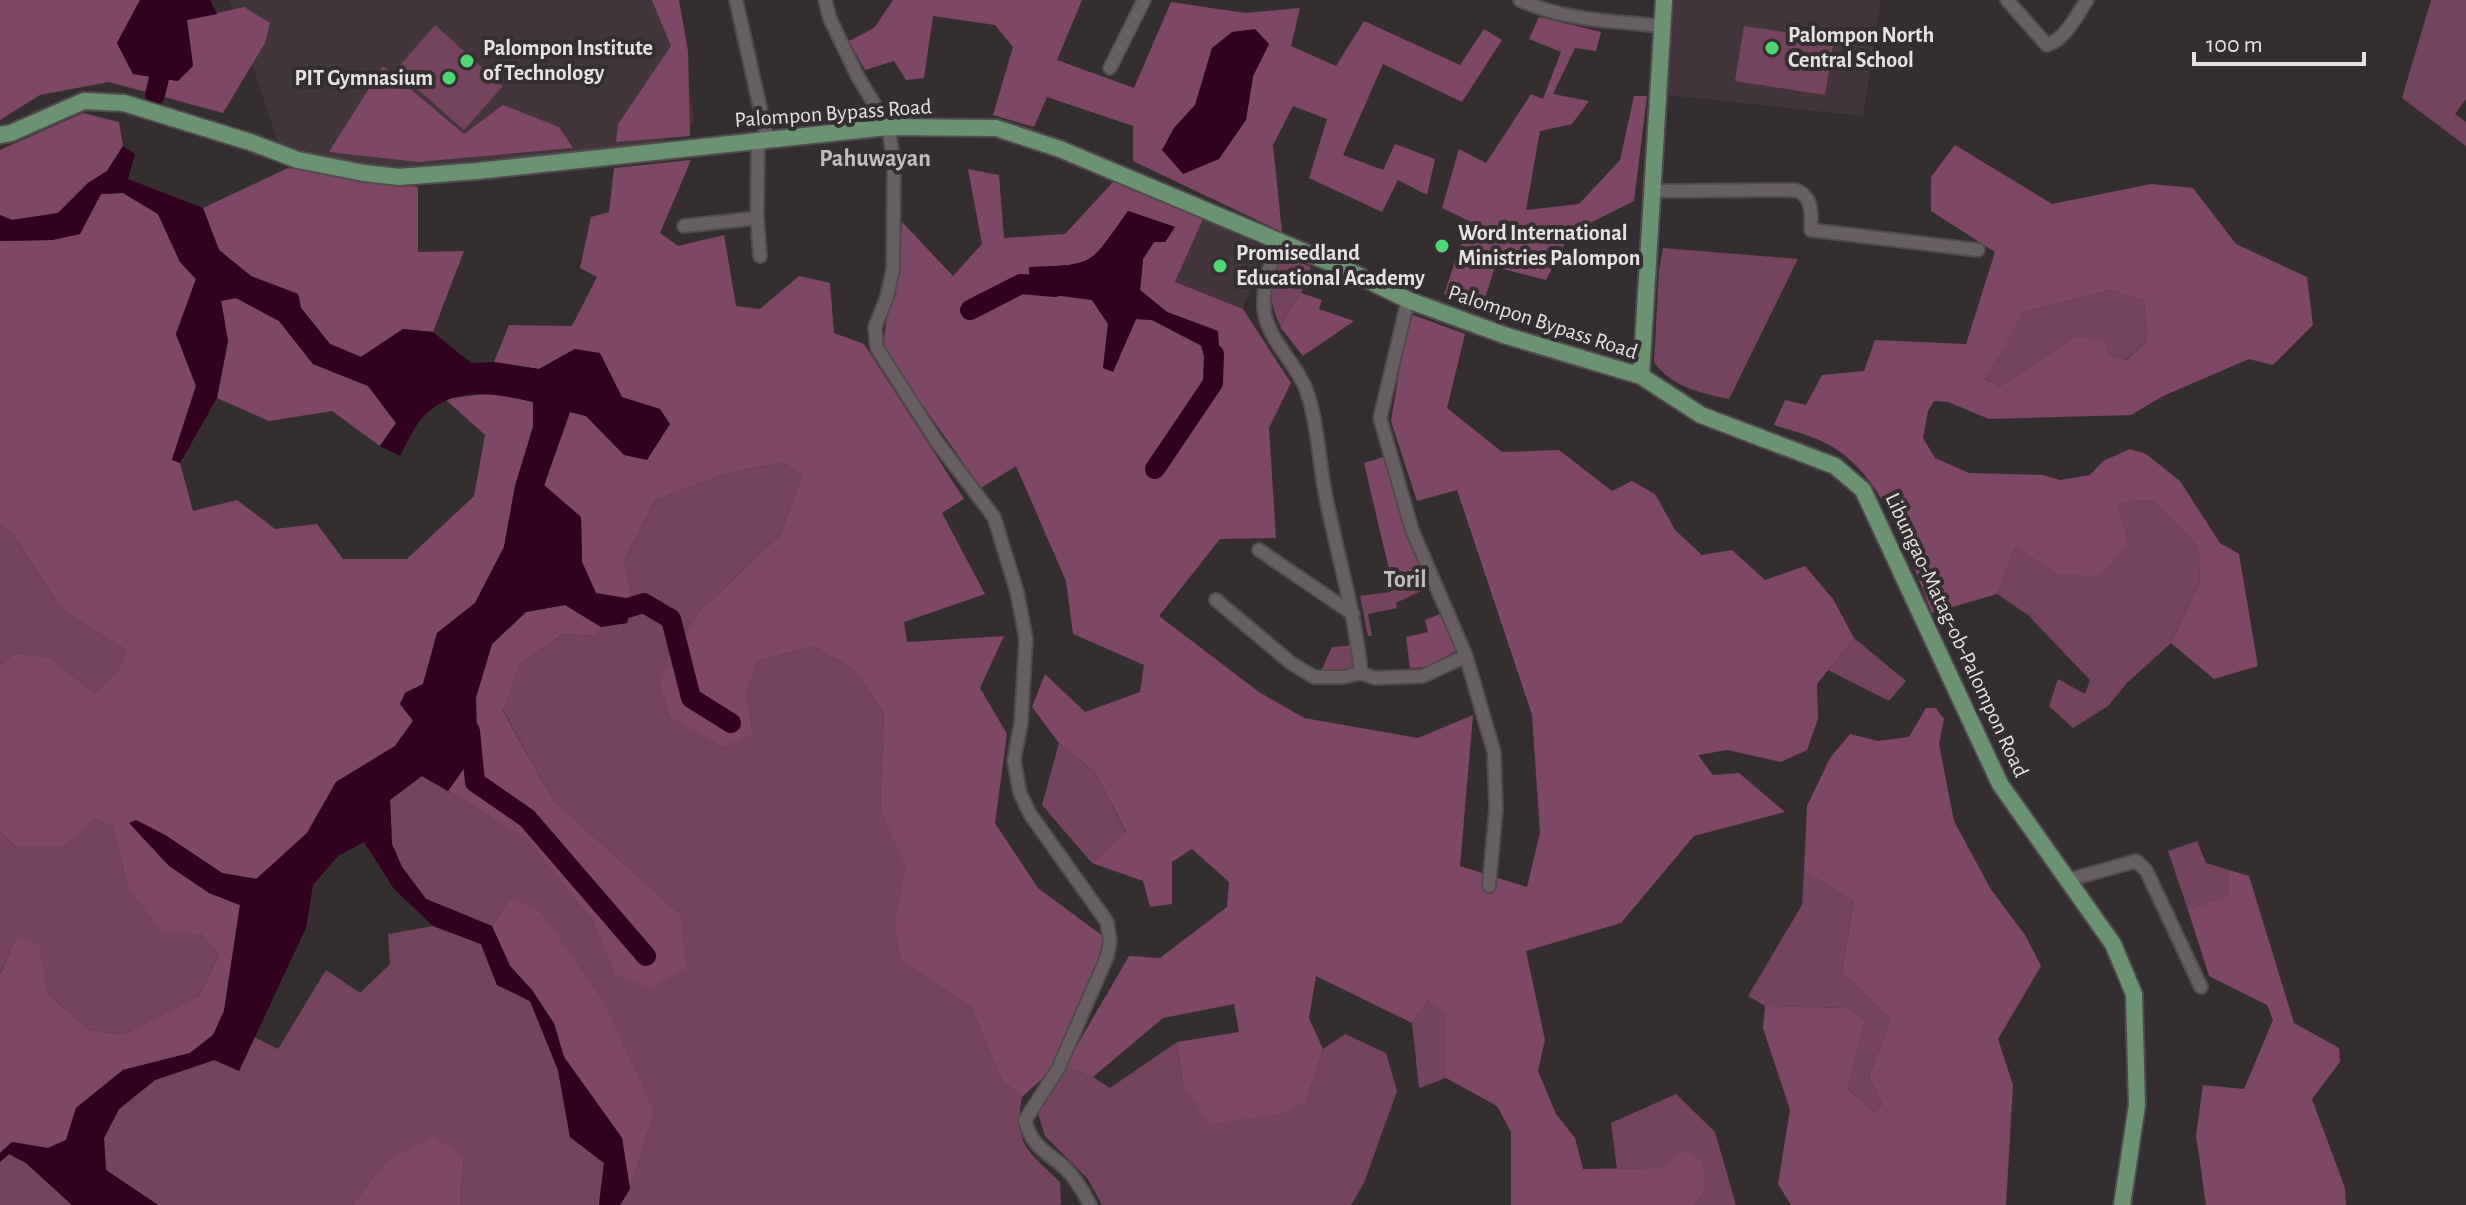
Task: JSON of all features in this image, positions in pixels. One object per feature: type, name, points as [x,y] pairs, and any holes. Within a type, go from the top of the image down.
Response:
[{"type":"main road","points":[[1641,376],[1664,0]]},
{"type":"main road","name":"Palompon Bypass Road","points":[[0,135],[84,101],[124,103],[298,160],[399,177],[888,127],[996,128],[1060,149],[1345,269],[1408,300],[1504,335],[1641,376]]},
{"type":"main road","name":"Libungao-Matag-ob-Palompon Road","points":[[1641,376],[1701,415],[1835,466],[1863,490],[2000,784],[2113,944],[2134,994],[2137,1105],[2122,1205]]},
{"type":"street","points":[[736,0],[762,139],[757,218],[760,256]]},
{"type":"street","points":[[825,0],[830,19],[858,77],[888,127],[894,161],[893,269],[887,297],[875,327],[877,348],[937,442],[994,517],[1017,592],[1026,639],[1021,723],[1014,760],[1020,793],[1030,814],[1107,922],[1110,941],[1107,957],[1058,1069],[1025,1120],[1033,1142],[1066,1169],[1090,1205]]},
{"type":"street","points":[[1110,68],[1144,0]]},
{"type":"street","points":[[1520,0],[1537,8],[1581,19],[1662,26]]},
{"type":"street","points":[[2007,0],[2047,45],[2064,34],[2087,0]]},
{"type":"street","points":[[1653,191],[1796,190],[1806,194],[1811,204],[1811,230],[1978,250]]},
{"type":"street","points":[[684,226],[757,218]]},
{"type":"street","points":[[1278,242],[1266,280],[1264,311],[1307,391],[1327,500],[1353,614],[1361,673]]},
{"type":"street","points":[[1408,300],[1380,418],[1412,530],[1466,656],[1494,752],[1496,809],[1489,886]]},
{"type":"street","points":[[1259,550],[1353,614]]},
{"type":"street","points":[[1216,600],[1291,663],[1314,677],[1343,677],[1361,673],[1375,678],[1423,676],[1466,656]]},
{"type":"street","points":[[2068,880],[2136,861],[2146,870],[2201,987]]},
{"type":"shaded area","points":[[0,0],[140,0],[117,43],[133,74],[177,81],[193,66],[187,20],[244,7],[270,23],[265,43],[223,113],[109,82],[40,95],[0,120]]},
{"type":"shaded area","points":[[140,0],[210,0],[217,14],[187,20],[193,66],[178,81],[133,74],[117,43]]},
{"type":"shaded area","name":"Palompon Institute of Technology","points":[[230,0],[672,0],[695,121],[656,145],[397,168],[281,151]]},
{"type":"shaded area","points":[[652,0],[679,0],[688,51],[690,136],[616,142],[618,124],[671,46]]},
{"type":"shaded area","points":[[893,0],[1082,0],[1057,60],[1134,88],[1171,2],[1245,13],[1300,8],[1291,46],[1336,66],[1364,21],[1460,65],[1484,29],[1502,40],[1462,102],[1383,64],[1343,155],[1383,170],[1395,144],[1435,159],[1427,195],[1398,180],[1382,212],[1309,178],[1327,119],[1293,106],[1273,145],[1282,232],[1133,161],[1133,126],[1047,97],[1034,127],[993,115],[1013,47],[995,25],[933,16],[924,78],[906,80],[894,61],[865,70],[849,41],[874,28]],"holes":[[[1269,44],[1253,76],[1246,120],[1174,128],[1195,105]]]},
{"type":"shaded area","name":"Palompon North Central School","points":[[1674,0],[1881,0],[1863,116],[1667,95]]},
{"type":"shaded area","points":[[2431,0],[2466,0],[2466,99],[2455,114],[2466,122],[2466,146],[2402,98]]},
{"type":"shaded area","points":[[1539,17],[1601,32],[1596,51],[1575,48],[1553,94],[1589,101],[1572,124],[1540,131],[1526,210],[1579,204],[1620,160],[1634,96],[1647,96],[1634,201],[1570,233],[1546,280],[1495,267],[1481,310],[1444,294],[1469,221],[1442,208],[1459,149],[1486,163],[1531,94],[1543,99],[1561,52],[1529,39]]},
{"type":"shaded area","name":"PIT Gymnasium","points":[[435,25],[503,86],[464,130],[396,70]]},
{"type":"shaded area","points":[[1744,26],[1834,39],[1825,95],[1735,81]]},
{"type":"shaded area","points":[[1255,29],[1269,44],[1253,76],[1246,120],[1219,159],[1183,174],[1162,150],[1174,128],[1195,105],[1212,48],[1232,32]]},
{"type":"shaded area","points":[[383,66],[464,134],[503,105],[559,127],[573,148],[418,162],[329,152]]},
{"type":"shaded area","points":[[83,113],[119,122],[123,146],[107,171],[88,183],[58,213],[12,220],[0,215],[0,150]]},
{"type":"shaded area","points":[[1955,145],[2052,204],[2151,184],[2193,188],[2236,244],[2307,277],[2313,325],[2273,365],[2249,359],[2163,396],[2131,415],[1989,419],[1948,402],[1934,401],[1928,411],[1923,438],[1935,458],[1969,473],[2043,475],[2060,480],[2090,475],[2103,461],[2130,449],[2146,454],[2180,481],[2220,543],[2239,554],[2258,666],[2214,679],[2171,643],[2200,582],[2198,546],[2152,500],[2117,503],[2128,543],[2100,576],[2056,574],[2015,547],[1997,594],[1932,613],[1891,515],[1861,471],[1843,454],[1821,441],[1774,425],[1785,400],[1806,405],[1822,375],[1864,371],[1875,340],[1966,344],[1995,252],[1931,211],[1931,177]],"holes":[[[2110,290],[2144,301],[2147,341],[2126,360],[2109,356],[2105,340],[2073,338],[2000,386],[1985,379],[2024,312]]]},
{"type":"shaded area","points":[[123,146],[135,154],[128,179],[203,208],[219,250],[251,276],[298,294],[301,308],[330,344],[361,357],[403,329],[433,332],[471,363],[494,362],[539,369],[575,349],[600,353],[622,397],[660,409],[670,424],[647,460],[624,455],[586,416],[570,412],[544,485],[581,517],[582,562],[596,593],[632,599],[627,623],[601,627],[565,605],[526,612],[492,644],[476,697],[477,750],[448,791],[422,776],[390,800],[392,844],[402,867],[426,899],[492,926],[510,966],[532,990],[554,1024],[564,1057],[622,1138],[630,1189],[620,1205],[599,1205],[604,1163],[570,1137],[558,1070],[530,1001],[497,985],[481,944],[433,926],[394,889],[364,842],[338,856],[313,885],[306,928],[239,1071],[214,1060],[155,1080],[119,1109],[104,1138],[106,1170],[158,1205],[72,1205],[26,1163],[9,1154],[0,1162],[0,1153],[12,1142],[48,1148],[66,1140],[76,1108],[123,1070],[190,1053],[213,1035],[224,1011],[240,905],[209,893],[169,866],[129,823],[136,820],[165,835],[222,873],[256,879],[307,833],[336,782],[395,746],[413,721],[400,704],[405,693],[423,684],[437,633],[475,603],[504,547],[515,486],[533,427],[533,402],[487,394],[457,397],[443,402],[418,423],[400,456],[380,446],[396,423],[368,386],[313,364],[279,321],[236,298],[221,301],[228,341],[217,398],[180,463],[172,460],[196,386],[176,334],[196,279],[180,262],[158,214],[123,193],[101,194],[80,234],[53,240],[0,241],[0,215],[12,220],[58,213],[88,183],[107,171]]},
{"type":"shaded area","points":[[691,160],[660,233],[678,246],[724,235],[736,306],[760,309],[799,276],[830,283],[834,333],[864,344],[964,499],[942,513],[985,594],[904,622],[907,642],[1004,636],[980,688],[1007,734],[995,823],[1038,888],[1104,937],[1090,987],[1054,1068],[1022,1097],[1002,1081],[971,1007],[901,960],[894,927],[906,866],[880,810],[884,713],[853,669],[813,646],[757,662],[746,695],[753,733],[724,747],[670,717],[660,682],[699,612],[781,534],[801,477],[784,462],[727,473],[655,500],[624,560],[632,599],[596,594],[582,562],[581,517],[544,486],[570,412],[586,416],[624,455],[660,409],[622,398],[575,349],[539,369],[494,362],[509,325],[572,326],[597,277],[580,268],[591,217],[609,212],[614,168]]},
{"type":"shaded area","points":[[288,168],[418,187],[418,252],[464,251],[433,332],[403,329],[361,357],[330,344],[301,308],[298,294],[251,276],[219,250],[203,208]]},
{"type":"shaded area","points":[[968,169],[999,175],[1004,238],[1065,234],[1115,180],[1204,217],[1175,282],[1243,309],[1291,383],[1269,428],[1276,538],[1220,539],[1159,616],[1259,692],[1304,718],[1418,738],[1473,715],[1460,866],[1527,887],[1540,833],[1532,715],[1457,490],[1417,501],[1391,421],[1405,336],[1413,315],[1465,334],[1447,408],[1502,452],[1559,450],[1612,491],[1632,481],[1655,494],[1675,530],[1702,555],[1732,550],[1765,580],[1805,566],[1833,599],[1854,638],[1817,684],[1818,719],[1807,750],[1781,762],[1727,750],[1698,755],[1713,775],[1739,773],[1785,812],[1694,836],[1621,923],[1526,951],[1545,1040],[1538,1071],[1556,1114],[1575,1138],[1583,1169],[1660,1168],[1687,1150],[1703,1163],[1706,1190],[1695,1205],[1511,1205],[1511,1132],[1497,1106],[1446,1078],[1445,1012],[1428,1001],[1412,1023],[1316,976],[1309,1018],[1323,1049],[1306,1101],[1279,1114],[1209,1124],[1183,1082],[1177,1042],[1239,1032],[1234,1004],[1163,1018],[1093,1077],[1065,1066],[1129,956],[1160,958],[1227,907],[1229,882],[1192,849],[1172,862],[1172,904],[1150,907],[1143,881],[1092,863],[1126,832],[1095,772],[1059,743],[1032,707],[1045,674],[1085,712],[1140,692],[1144,665],[1073,634],[1066,581],[1016,466],[981,488],[883,349],[902,222],[953,276],[982,244]],"holes":[[[1128,211],[1175,227],[1165,242],[1154,241],[1143,259],[1140,290],[1167,312],[1218,331],[1206,401],[1198,397],[1207,367],[1201,346],[1152,320],[1136,319],[1113,371],[1103,368],[1108,324],[1092,300],[1029,267],[1068,265],[1089,258],[1106,242]]]},
{"type":"shaded area","points":[[123,193],[158,214],[180,262],[196,279],[176,334],[196,386],[172,459],[180,463],[193,511],[237,500],[275,529],[317,524],[343,559],[407,559],[474,496],[485,435],[445,399],[493,393],[534,402],[533,427],[515,486],[504,547],[475,603],[437,633],[423,684],[405,693],[413,721],[395,746],[336,782],[307,833],[257,879],[222,873],[165,835],[136,820],[209,893],[240,905],[224,1011],[213,1035],[190,1053],[123,1070],[76,1108],[66,1140],[48,1148],[12,1142],[0,1153],[0,974],[16,937],[39,945],[47,993],[89,1030],[122,1035],[199,996],[219,954],[201,934],[162,931],[128,887],[112,826],[94,819],[62,847],[15,846],[0,832],[0,666],[14,653],[50,658],[94,693],[119,670],[126,650],[61,609],[12,532],[0,526],[0,241],[53,240],[101,194]]},
{"type":"shaded area","points":[[1128,211],[1175,227],[1165,242],[1154,242],[1143,259],[1140,290],[1167,312],[1218,331],[1220,360],[1206,401],[1198,397],[1207,367],[1201,345],[1152,320],[1136,319],[1113,372],[1103,368],[1108,324],[1092,300],[1030,292],[1029,267],[1068,265],[1089,258],[1106,242]]},
{"type":"shaded area","name":"Promisedland Educational Academy","points":[[1204,217],[1264,247],[1243,309],[1175,282]]},
{"type":"shaded area","points":[[1663,248],[1798,259],[1729,399],[1678,383],[1654,362]]},
{"type":"shaded area","points":[[1280,253],[1311,267],[1301,293],[1281,328],[1271,291]]},
{"type":"shaded area","points":[[2110,290],[2144,301],[2147,341],[2125,360],[2109,356],[2073,338],[2000,386],[1984,378],[2024,312]]},
{"type":"shaded area","points":[[1301,293],[1322,300],[1319,309],[1354,321],[1303,356],[1281,328]]},
{"type":"shaded area","points":[[237,298],[279,321],[313,364],[368,386],[396,423],[380,446],[332,411],[269,421],[217,398],[228,341],[221,300]]},
{"type":"shaded area","points":[[1387,456],[1428,573],[1392,582],[1364,463]]},
{"type":"shaded area","points":[[784,462],[801,477],[781,534],[699,612],[753,733],[746,695],[757,662],[813,646],[853,669],[884,713],[880,810],[907,866],[894,927],[901,959],[971,1007],[1002,1081],[1022,1097],[1020,1126],[1026,1146],[1060,1182],[1059,1205],[620,1205],[630,1189],[654,1112],[510,898],[492,926],[426,899],[402,867],[392,844],[390,799],[422,776],[528,838],[593,921],[617,975],[680,914],[553,800],[503,710],[518,664],[565,634],[595,636],[601,627],[627,623],[632,599],[624,560],[655,500],[727,473]]},
{"type":"shaded area","points":[[2152,500],[2198,545],[2200,582],[2171,643],[2127,683],[2108,706],[2073,728],[2049,706],[2058,679],[2085,694],[2090,680],[2028,615],[1997,594],[2015,547],[2056,574],[2116,503]]},
{"type":"shaded area","points":[[0,526],[12,532],[61,609],[126,650],[119,670],[94,693],[50,658],[14,653],[0,666]]},
{"type":"shaded area","points":[[1428,573],[1433,585],[1396,603],[1397,608],[1368,614],[1372,636],[1368,636],[1360,596],[1390,592],[1392,582]]},
{"type":"shaded area","points":[[565,605],[601,627],[596,636],[564,634],[519,664],[503,711],[553,800],[680,914],[686,968],[650,988],[616,975],[593,921],[528,839],[448,791],[477,750],[476,698],[492,644],[526,612]]},
{"type":"shaded area","points":[[1445,612],[1459,649],[1427,667],[1410,668],[1406,637],[1428,632],[1425,620]]},
{"type":"shaded area","points":[[1854,638],[1906,681],[1889,701],[1828,670]]},
{"type":"shaded area","points":[[1355,645],[1357,668],[1352,673],[1320,673],[1332,647]]},
{"type":"shaded area","points":[[1926,708],[1936,708],[1944,719],[1939,744],[1954,821],[1990,888],[2025,935],[2041,966],[1998,1039],[2013,1085],[2006,1205],[1791,1205],[1778,1184],[1790,1110],[1763,1028],[1765,1006],[1846,1008],[1865,1020],[1847,1088],[1875,1113],[1882,1104],[1869,1078],[1890,1020],[1842,972],[1854,901],[1804,871],[1807,806],[1830,758],[1850,734],[1878,741],[1909,737]]},
{"type":"shaded area","points":[[1059,743],[1095,772],[1126,833],[1092,863],[1042,805]]},
{"type":"shaded area","points":[[94,819],[112,826],[128,887],[201,934],[219,954],[199,996],[122,1035],[89,1030],[47,993],[16,937],[0,973],[0,832],[15,846]]},
{"type":"shaded area","points":[[2197,841],[2206,863],[2229,870],[2230,895],[2188,910],[2168,851]]},
{"type":"shaded area","points":[[2229,870],[2249,876],[2294,1023],[2339,1048],[2340,1062],[2312,1099],[2345,1188],[2346,1205],[2206,1205],[2196,1135],[2203,1085],[2244,1089],[2273,1020],[2267,1005],[2209,976],[2188,910],[2229,895]]},
{"type":"shaded area","points":[[1804,871],[1854,901],[1842,972],[1890,1020],[1869,1078],[1882,1104],[1875,1113],[1847,1088],[1846,1008],[1765,1006],[1748,996],[1802,905]]},
{"type":"shaded area","points":[[510,898],[540,911],[604,1003],[654,1112],[630,1189],[622,1138],[564,1057],[554,1023],[532,990],[510,966],[492,926]]},
{"type":"shaded area","points":[[433,926],[481,944],[497,985],[530,1001],[558,1070],[570,1137],[604,1163],[599,1205],[460,1205],[464,1157],[386,1162],[352,1205],[158,1205],[106,1170],[104,1138],[119,1109],[155,1080],[215,1060],[239,1070],[254,1037],[278,1049],[326,970],[360,993],[390,964],[388,934]]},
{"type":"shaded area","points":[[1428,1001],[1446,1012],[1446,1078],[1419,1088],[1412,1023]]},
{"type":"shaded area","points":[[1345,1034],[1386,1053],[1397,1091],[1364,1183],[1351,1205],[1102,1205],[1088,1179],[1045,1136],[1037,1110],[1065,1066],[1093,1077],[1110,1088],[1177,1042],[1183,1082],[1306,1101],[1323,1049]]},
{"type":"shaded area","points":[[1676,1094],[1715,1132],[1736,1205],[1695,1205],[1706,1190],[1703,1164],[1687,1151],[1660,1168],[1617,1169],[1611,1123]]},
{"type":"shaded area","points":[[434,1137],[464,1157],[460,1205],[352,1205],[386,1162]]},
{"type":"shaded area","points":[[9,1154],[26,1163],[72,1205],[0,1205],[0,1162]]},
{"type":"waterway","points":[[154,0],[159,78],[155,95]]},
{"type":"waterway","points":[[970,310],[1021,284],[1055,287]]},
{"type":"waterway","points":[[1155,469],[1213,383],[1214,354]]},
{"type":"waterway","points":[[607,614],[644,603],[671,619],[691,698],[731,723]]},
{"type":"waterway","points":[[470,731],[475,782],[527,818],[646,956]]},
{"type":"place","name":"Palompon North Central School","points":[[1772,48]]},
{"type":"place","name":"Palompon Institute of Technology","points":[[467,61]]},
{"type":"place","name":"PIT Gymnasium","points":[[449,78]]},
{"type":"place","name":"Word International Ministries Palompon","points":[[1442,246]]},
{"type":"place","name":"Promisedland Educational Academy","points":[[1220,266]]},
{"type":"district","name":"Pahuwayan","points":[[875,159]]},
{"type":"district","name":"Toril","points":[[1405,580]]}]
